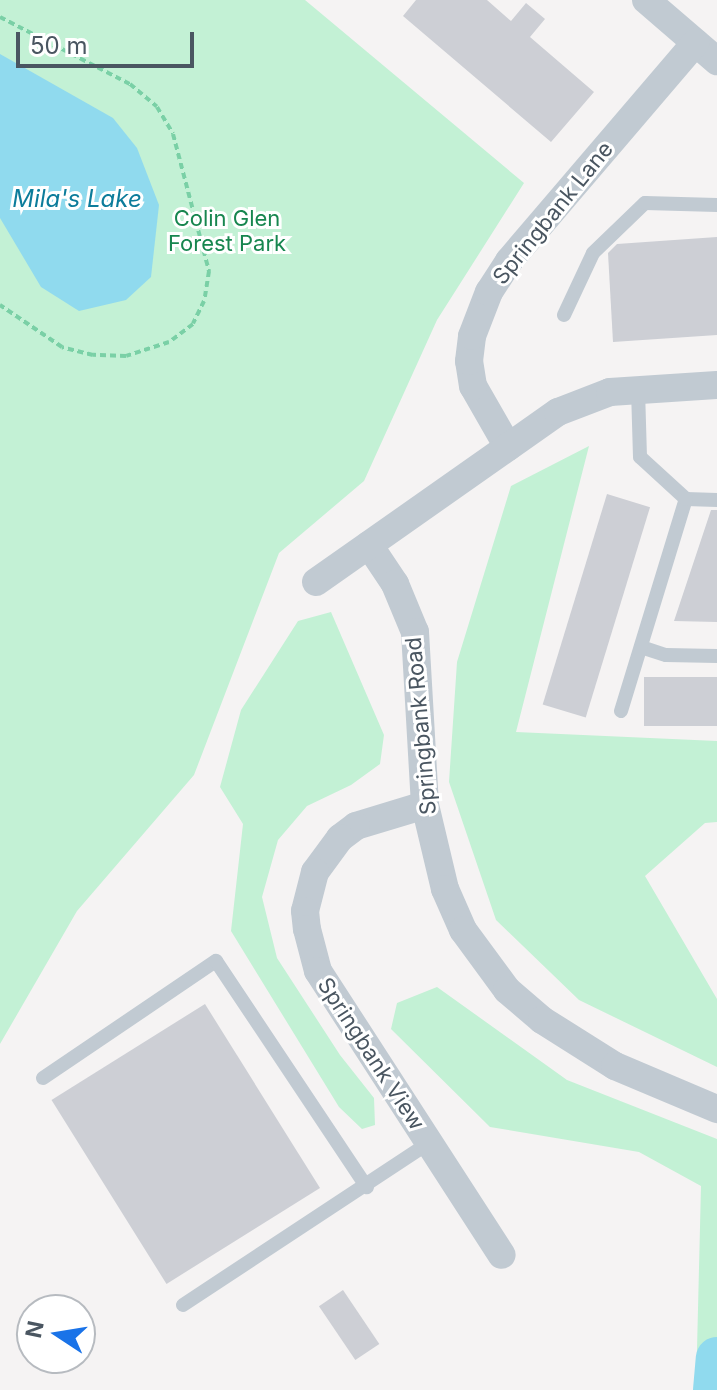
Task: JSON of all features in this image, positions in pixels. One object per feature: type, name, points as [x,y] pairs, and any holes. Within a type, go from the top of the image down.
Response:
[{"type":"street","points":[[646,0],[717,61]]},
{"type":"street","name":"Springbank Lane","points":[[508,447],[473,386],[469,361],[472,336],[489,292],[509,261],[695,43]]},
{"type":"street","points":[[316,582],[558,412],[585,399],[638,389],[717,385]]},
{"type":"street","name":"Springbank Road","points":[[369,545],[395,584],[415,632],[425,805],[445,889],[463,930],[507,990],[577,1045],[654,1085],[717,1109]]},
{"type":"street","name":"Springbank View","points":[[425,805],[356,826],[340,838],[315,872],[305,911],[318,971],[502,1255]]},
{"type":"lane","points":[[564,315],[593,253],[645,203],[717,205]]},
{"type":"lane","points":[[638,389],[640,457],[686,499],[717,500]]},
{"type":"lane","points":[[621,711],[686,499]]},
{"type":"lane","points":[[641,647],[666,655],[717,656]]},
{"type":"lane","points":[[43,1078],[216,961],[367,1187]]},
{"type":"lane","points":[[183,1305],[367,1187],[429,1143]]},
{"type":"path","points":[[0,17],[130,84],[157,107],[173,134],[209,271],[204,301],[193,324],[169,342],[126,356],[93,355],[62,347],[0,305]]},
{"type":"green space","name":"Colin Glen Forest Park","points":[[0,0],[305,0],[524,183],[437,320],[364,481],[279,553],[194,775],[77,911],[0,1044]]},
{"type":"green space","points":[[589,446],[516,732],[717,741],[717,822],[705,823],[645,876],[717,999],[717,1067],[579,1000],[496,920],[449,782],[457,662],[511,486]]},
{"type":"green space","points":[[331,612],[384,735],[380,764],[351,785],[307,806],[278,840],[262,897],[277,958],[340,1055],[374,1098],[375,1125],[362,1129],[339,1107],[231,931],[243,824],[220,787],[241,710],[298,621]]},
{"type":"green space","points":[[437,987],[567,1080],[717,1139],[717,1390],[696,1390],[701,1186],[639,1152],[490,1127],[391,1029],[397,1003]]},
{"type":"water","name":"Mila's Lake","points":[[0,54],[113,118],[137,148],[159,205],[151,277],[126,300],[79,311],[41,287],[0,218]]},
{"type":"building","points":[[416,0],[487,0],[511,21],[526,3],[545,19],[530,37],[594,92],[551,142],[403,16]]},
{"type":"building","points":[[717,237],[717,335],[613,342],[608,253],[617,244]]},
{"type":"building","points":[[607,494],[650,507],[586,718],[543,704]]},
{"type":"building","points":[[711,510],[717,510],[717,622],[674,621]]},
{"type":"building","points":[[644,677],[717,677],[717,726],[644,726]]},
{"type":"building","points":[[205,1004],[320,1188],[166,1284],[52,1100]]},
{"type":"building","points":[[343,1290],[379,1344],[355,1360],[319,1306]]},
{"type":"waterway","points":[[714,1390],[717,1358]]}]
